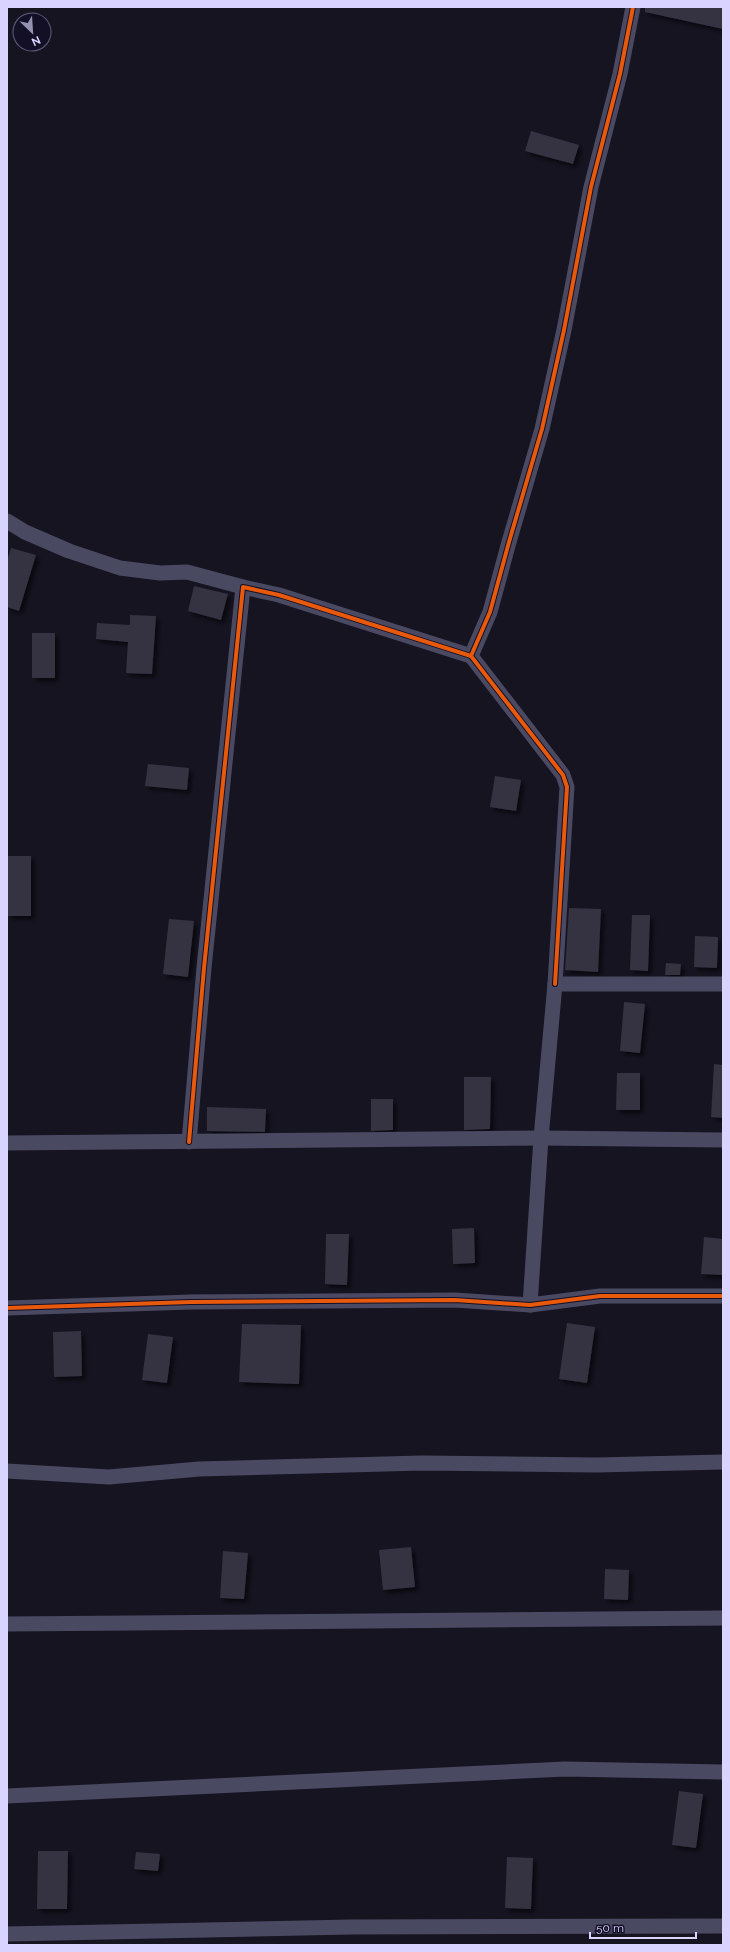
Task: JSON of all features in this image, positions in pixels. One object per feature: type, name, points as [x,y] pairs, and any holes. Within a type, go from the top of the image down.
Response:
[{"type":"street","points":[[471,656],[490,612],[542,429],[564,330],[591,187],[620,74],[633,7]]},
{"type":"street","points":[[7,521],[25,532],[68,551],[120,568],[160,573],[187,572],[279,595],[471,656],[563,776],[567,787],[555,984],[541,1138],[530,1305]]},
{"type":"street","points":[[189,1142],[204,960],[243,587]]},
{"type":"street","points":[[555,984],[723,984]]},
{"type":"street","points":[[7,1143],[541,1138],[723,1140]]},
{"type":"street","points":[[7,1308],[191,1302],[455,1300],[530,1305],[600,1296],[723,1296]]},
{"type":"street","points":[[7,1471],[109,1477],[199,1469],[422,1463],[597,1465],[723,1462]]},
{"type":"street","points":[[7,1624],[723,1618]]},
{"type":"street","points":[[7,1796],[565,1769],[723,1772]]},
{"type":"street","points":[[7,1934],[351,1927],[723,1926]]},
{"type":"building","points":[[645,7],[723,7],[723,29],[645,12]]},
{"type":"building","points":[[531,131],[579,145],[573,164],[525,151]]},
{"type":"building","points":[[11,548],[36,555],[19,611],[7,607],[7,561]]},
{"type":"building","points":[[194,586],[228,594],[221,620],[188,611]]},
{"type":"building","points":[[130,615],[156,616],[152,674],[126,673],[128,642],[96,639],[97,623],[130,625]]},
{"type":"building","points":[[32,633],[55,633],[55,678],[32,678]]},
{"type":"building","points":[[148,764],[189,768],[187,790],[145,786]]},
{"type":"building","points":[[495,776],[521,780],[516,811],[490,807]]},
{"type":"building","points":[[8,856],[31,856],[31,916],[8,916]]},
{"type":"building","points":[[569,908],[601,909],[598,972],[565,970]]},
{"type":"building","points":[[632,915],[650,915],[648,971],[630,970]]},
{"type":"building","points":[[169,919],[194,921],[188,977],[163,974]]},
{"type":"building","points":[[695,936],[718,937],[717,968],[694,967]]},
{"type":"building","points":[[666,963],[681,964],[680,975],[665,975]]},
{"type":"building","points":[[624,1002],[645,1004],[640,1053],[620,1051]]},
{"type":"building","points":[[714,1064],[723,1065],[723,1118],[711,1117]]},
{"type":"building","points":[[617,1073],[640,1073],[640,1110],[616,1110]]},
{"type":"building","points":[[464,1077],[491,1077],[490,1129],[464,1130]]},
{"type":"building","points":[[371,1099],[393,1099],[393,1130],[371,1131]]},
{"type":"building","points":[[207,1107],[266,1109],[265,1132],[207,1131]]},
{"type":"building","points":[[474,1228],[475,1263],[453,1264],[452,1229]]},
{"type":"building","points":[[326,1234],[349,1234],[347,1285],[325,1284]]},
{"type":"building","points":[[704,1237],[723,1239],[723,1275],[701,1274]]},
{"type":"building","points":[[567,1323],[595,1327],[587,1383],[559,1379]]},
{"type":"building","points":[[242,1324],[301,1325],[299,1384],[239,1382]]},
{"type":"building","points":[[81,1331],[82,1376],[54,1377],[53,1332]]},
{"type":"building","points":[[148,1334],[173,1337],[167,1383],[142,1380]]},
{"type":"building","points":[[411,1547],[415,1587],[383,1590],[379,1550]]},
{"type":"building","points":[[223,1551],[248,1553],[244,1599],[220,1598]]},
{"type":"building","points":[[605,1569],[629,1570],[628,1600],[604,1599]]},
{"type":"building","points":[[679,1791],[703,1794],[696,1848],[672,1845]]},
{"type":"building","points":[[38,1851],[68,1851],[67,1909],[37,1909]]},
{"type":"building","points":[[136,1852],[160,1854],[158,1871],[134,1869]]},
{"type":"building","points":[[507,1857],[533,1858],[531,1909],[505,1908]]},
{"type":"cycle path","points":[[555,984],[567,787],[563,775],[471,656],[490,612],[542,429],[564,330],[591,187],[620,74],[633,7]]},
{"type":"cycle path","points":[[189,1142],[204,968],[243,587],[279,595],[471,656]]},
{"type":"cycle path","points":[[7,1308],[191,1302],[455,1300],[530,1305],[600,1296],[723,1296]]}]
